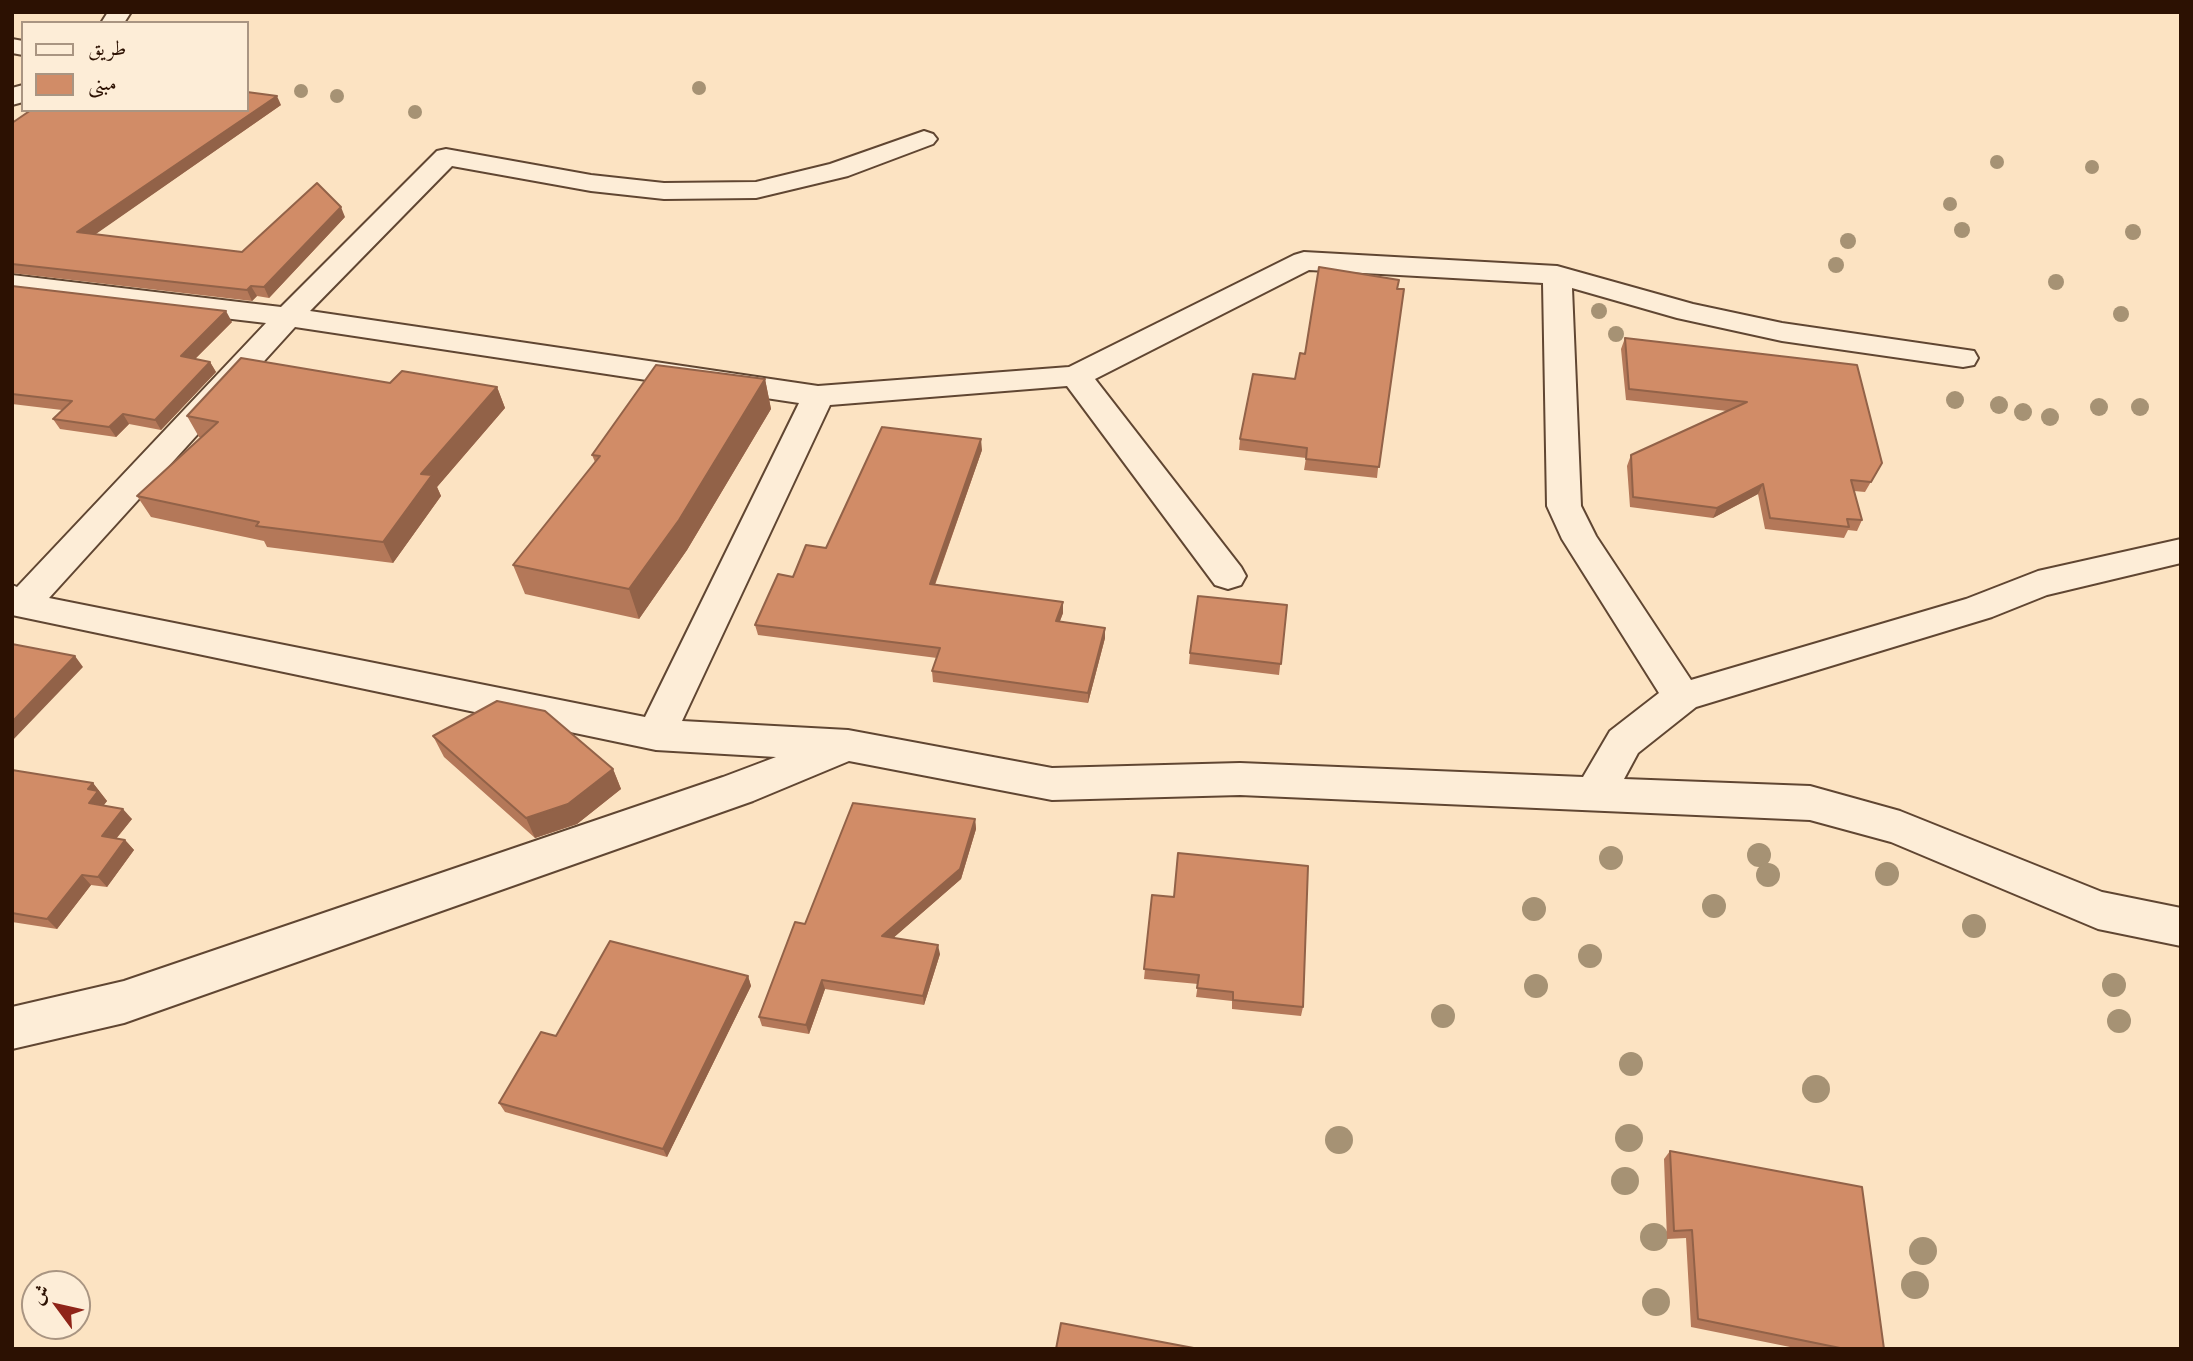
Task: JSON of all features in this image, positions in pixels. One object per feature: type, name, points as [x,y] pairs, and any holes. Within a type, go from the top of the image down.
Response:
[{"type":"street","points":[[17,602],[288,317],[446,157],[591,183],[664,191],[756,190],[838,170],[925,139]]},
{"type":"street","points":[[12,284],[288,317],[818,397],[1076,376],[1304,261],[1558,275],[1688,312],[1782,332],[1963,358]]},
{"type":"street","points":[[1558,275],[1564,506],[1580,539],[1682,696]]},
{"type":"street","points":[[1076,376],[1228,576]]},
{"type":"street","points":[[656,735],[818,397]]},
{"type":"street","points":[[1595,793],[1624,742],[1682,696],[1979,608],[2038,584],[2181,551]]},
{"type":"street","points":[[17,602],[656,735],[848,745],[1052,784],[1240,779],[1810,803],[1900,828],[2098,910],[2181,927]]},
{"type":"street","points":[[12,1028],[124,1002],[738,789],[848,745]]},
{"type":"building","points":[[248,92],[277,96],[77,232],[242,252],[317,183],[341,207],[264,287],[251,286],[247,290],[12,264],[12,123],[28,112],[248,112]]},
{"type":"building","points":[[1319,267],[1399,280],[1397,289],[1404,289],[1379,467],[1306,459],[1307,448],[1240,439],[1253,374],[1295,379],[1300,353],[1305,354]]},
{"type":"building","points":[[12,286],[226,311],[181,356],[210,362],[155,420],[123,414],[109,427],[53,419],[72,401],[12,394]]},
{"type":"building","points":[[1625,338],[1857,365],[1882,463],[1871,482],[1851,480],[1862,520],[1847,519],[1849,527],[1770,518],[1763,484],[1717,508],[1633,497],[1631,455],[1747,402],[1629,389]]},
{"type":"building","points":[[241,358],[390,383],[402,371],[497,387],[421,474],[432,475],[383,542],[256,526],[259,522],[137,496],[218,422],[187,416]]},
{"type":"building","points":[[656,365],[765,379],[679,520],[629,589],[513,565],[600,456],[592,455]]},
{"type":"building","points":[[882,427],[981,439],[930,584],[1063,602],[1056,621],[1105,628],[1088,693],[932,671],[940,648],[755,625],[778,574],[793,577],[806,545],[826,548]]},
{"type":"building","points":[[1198,596],[1287,605],[1281,664],[1190,653]]},
{"type":"building","points":[[12,644],[75,656],[12,722]]},
{"type":"building","points":[[497,701],[545,711],[613,769],[568,804],[526,818],[433,736]]},
{"type":"building","points":[[12,770],[93,783],[88,789],[98,791],[89,803],[123,809],[102,836],[125,840],[98,877],[82,875],[47,919],[12,913]]},
{"type":"building","points":[[853,803],[975,819],[960,869],[882,936],[938,945],[923,996],[822,980],[806,1025],[759,1017],[795,922],[805,924]]},
{"type":"building","points":[[1178,853],[1308,866],[1303,1007],[1233,1000],[1233,992],[1197,988],[1199,975],[1144,969],[1152,895],[1174,897]]},
{"type":"building","points":[[610,941],[748,976],[663,1149],[499,1103],[541,1032],[556,1036]]},
{"type":"building","points":[[1670,1151],[1862,1187],[1884,1349],[1845,1349],[1698,1319],[1692,1230],[1674,1231]]},
{"type":"building","points":[[1061,1323],[1199,1349],[1056,1349]]}]
